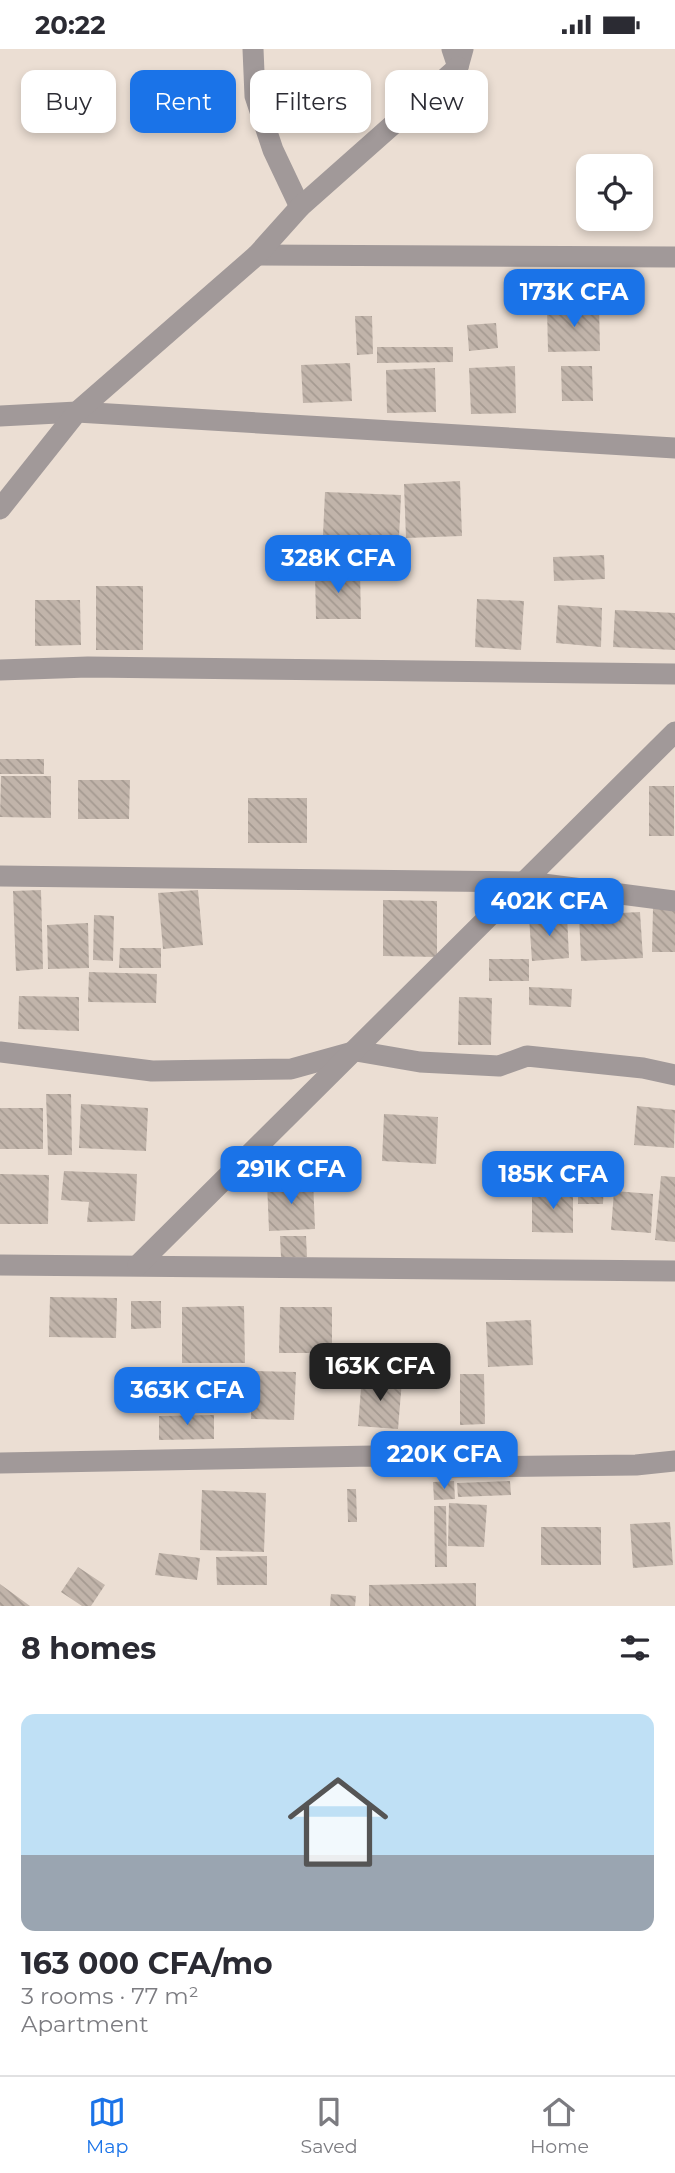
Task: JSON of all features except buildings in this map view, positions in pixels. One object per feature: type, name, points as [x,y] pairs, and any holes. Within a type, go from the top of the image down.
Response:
[{"type":"street","points":[[253,49],[256,96],[273,150],[300,207]]},
{"type":"street","points":[[0,509],[77,412],[257,255],[300,207],[457,55]]},
{"type":"street","points":[[257,255],[675,257]]},
{"type":"street","points":[[0,416],[77,412],[675,448]]},
{"type":"street","points":[[0,670],[88,667],[675,674]]},
{"type":"street","points":[[138,1265],[528,882],[675,732]]},
{"type":"street","points":[[0,876],[528,882],[675,901]]},
{"type":"street","points":[[0,1052],[152,1071],[291,1069],[356,1051],[420,1062],[499,1066],[527,1056],[643,1067],[675,1075]]},
{"type":"street","points":[[0,1265],[675,1271]]},
{"type":"street","points":[[0,1463],[373,1457],[451,1467],[636,1465],[675,1461]]}]
